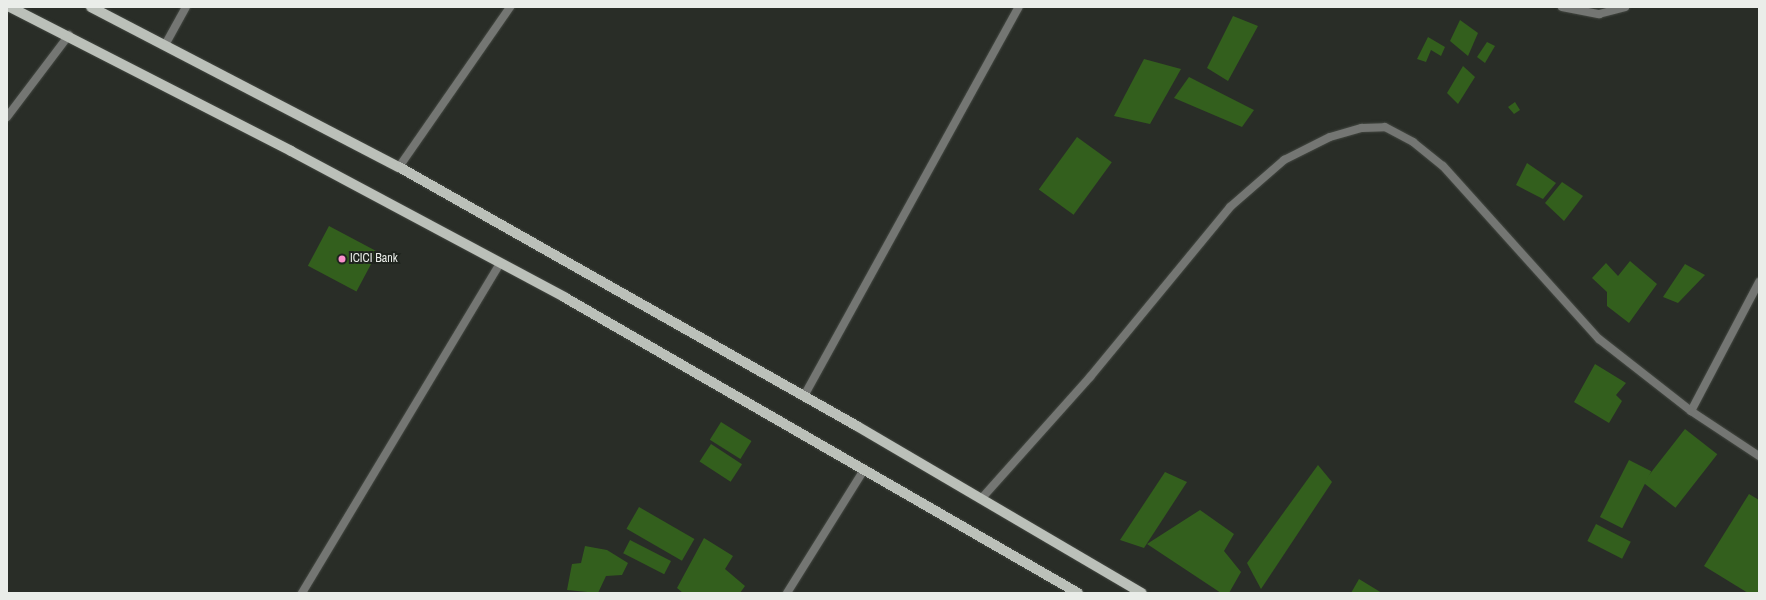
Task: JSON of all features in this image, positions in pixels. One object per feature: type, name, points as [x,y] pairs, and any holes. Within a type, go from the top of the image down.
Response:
[{"type":"main road","points":[[10,7],[68,35],[500,263],[1078,593]]},
{"type":"main road","points":[[91,7],[399,167],[804,396],[1142,593]]},
{"type":"street","points":[[165,45],[186,7]]},
{"type":"street","points":[[399,167],[510,7]]},
{"type":"street","points":[[804,396],[1019,7]]},
{"type":"street","points":[[1562,7],[1599,14],[1625,7]]},
{"type":"street","points":[[7,117],[68,35]]},
{"type":"street","points":[[981,499],[1090,377],[1230,207],[1284,160],[1330,136],[1362,128],[1385,127],[1413,142],[1443,166],[1599,339],[1691,411],[1759,456]]},
{"type":"street","points":[[302,593],[500,263]]},
{"type":"street","points":[[1691,411],[1759,282]]},
{"type":"street","points":[[787,593],[864,470]]},
{"type":"building","points":[[1233,16],[1258,26],[1228,81],[1207,68]]},
{"type":"building","points":[[1460,20],[1478,33],[1468,56],[1450,41]]},
{"type":"building","points":[[1428,37],[1445,47],[1441,56],[1431,50],[1426,62],[1417,59]]},
{"type":"building","points":[[1487,42],[1495,46],[1485,63],[1477,57]]},
{"type":"building","points":[[1144,59],[1181,69],[1150,124],[1114,116]]},
{"type":"building","points":[[1463,66],[1475,77],[1458,104],[1447,93]]},
{"type":"building","points":[[1189,77],[1254,110],[1242,127],[1174,98]]},
{"type":"building","points":[[1515,102],[1520,110],[1514,114],[1508,107]]},
{"type":"building","points":[[1077,137],[1112,162],[1074,215],[1039,190]]},
{"type":"building","points":[[1527,163],[1556,183],[1543,199],[1516,185]]},
{"type":"building","points":[[1562,182],[1583,196],[1564,221],[1545,203]]},
{"type":"building","name":"ICICI Bank","points":[[329,226],[378,252],[356,292],[308,266]]},
{"type":"building","points":[[1630,261],[1657,284],[1629,323],[1607,306],[1607,292],[1592,278],[1606,263],[1618,276]]},
{"type":"building","points":[[1685,264],[1705,275],[1678,303],[1663,297]]},
{"type":"building","points":[[1595,364],[1626,383],[1616,395],[1622,401],[1609,423],[1574,402]]},
{"type":"building","points":[[721,422],[752,441],[740,459],[710,440]]},
{"type":"building","points":[[1685,429],[1717,454],[1675,508],[1643,483]]},
{"type":"building","points":[[711,444],[742,464],[731,482],[700,462]]},
{"type":"building","points":[[1629,460],[1651,471],[1622,528],[1600,517]]},
{"type":"building","points":[[1318,465],[1332,482],[1261,589],[1247,563]]},
{"type":"building","points":[[1165,472],[1187,482],[1144,548],[1120,540]]},
{"type":"building","points":[[1749,494],[1759,500],[1759,593],[1748,593],[1704,566]]},
{"type":"building","points":[[639,507],[694,539],[682,561],[626,529]]},
{"type":"building","points":[[1200,510],[1234,534],[1224,551],[1241,572],[1229,593],[1221,593],[1147,544]]},
{"type":"building","points":[[1596,524],[1631,542],[1622,559],[1587,541]]},
{"type":"building","points":[[704,538],[733,556],[725,569],[745,586],[740,593],[683,593],[677,588]]},
{"type":"building","points":[[630,540],[671,561],[664,574],[623,553]]},
{"type":"building","points":[[585,546],[607,550],[628,563],[622,575],[606,576],[598,593],[567,590],[572,564],[581,563]]},
{"type":"building","points":[[1359,579],[1382,593],[1351,593]]},
{"type":"place","name":"ICICI Bank","points":[[342,259]]}]
